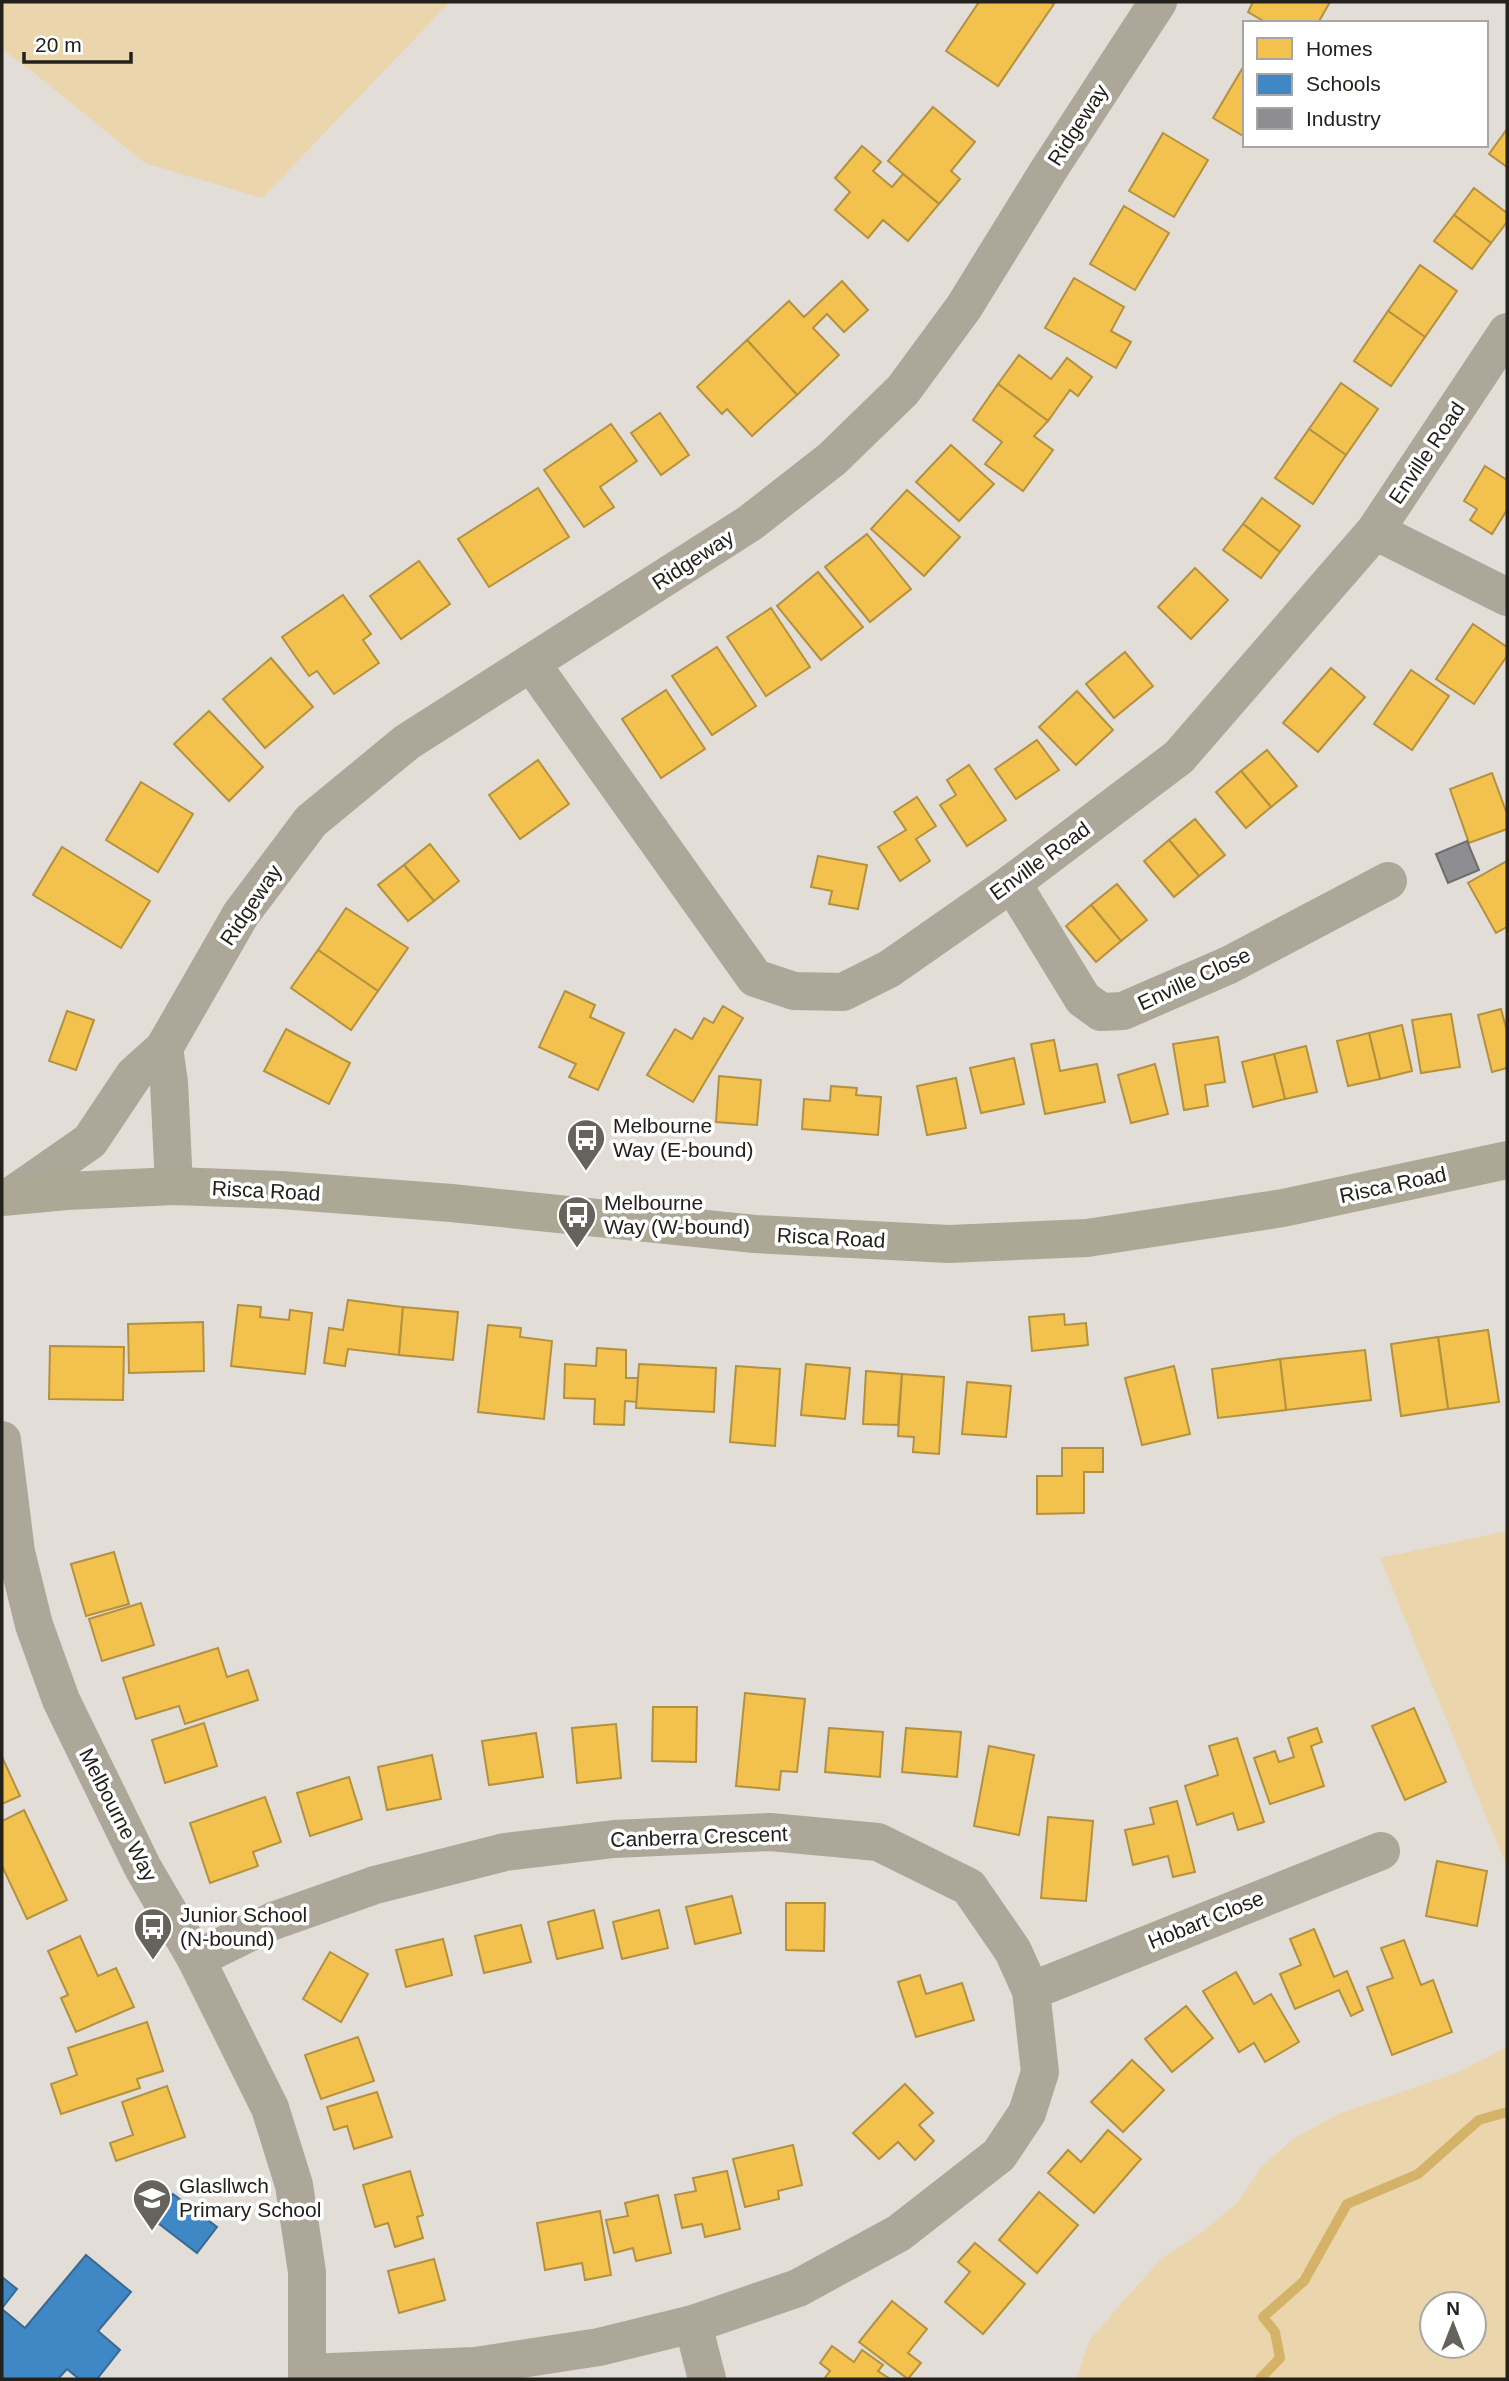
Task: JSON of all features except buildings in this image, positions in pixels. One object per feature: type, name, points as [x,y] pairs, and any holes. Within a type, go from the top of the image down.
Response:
[{"type":"main road","name":"Risca Road","points":[[6,1197],[174,1186],[281,1191],[451,1203],[755,1234],[949,1244],[1087,1238],[1257,1212],[1507,1160]]},
{"type":"street","name":"Ridgeway","points":[[6,1197],[90,1141],[134,1074],[164,1048],[241,914],[311,821],[407,742],[750,523],[832,459],[903,390],[964,307],[1048,171],[1158,2]]},
{"type":"street","name":"Enville Road","points":[[531,663],[755,978],[794,990],[843,992],[889,969],[1012,883],[1179,757],[1375,531],[1507,332]]},
{"type":"street","points":[[1375,531],[1507,597]]},
{"type":"street","name":"Enville Close","points":[[1012,883],[1083,999],[1101,1012],[1123,1011],[1229,965],[1388,881]]},
{"type":"street","points":[[164,1048],[169,1082],[174,1186]]},
{"type":"street","name":"Melbourne Way","points":[[2,1440],[16,1552],[34,1625],[61,1700],[143,1868],[196,1959],[270,2108],[294,2185],[307,2272],[307,2376]]},
{"type":"street","name":"Canberra Crescent","points":[[196,1959],[273,1921],[363,1890],[505,1852],[614,1839],[770,1832],[878,1842],[969,1887],[1013,1951],[1031,1991],[1040,2072],[1027,2113],[999,2155],[900,2233],[798,2288],[693,2324],[599,2347],[475,2366],[307,2376]]},
{"type":"street","name":"Hobart Close","points":[[1031,1991],[1381,1851]]},
{"type":"street","points":[[693,2324],[708,2379]]},
{"type":"shaded area","points":[[2,2],[450,2],[262,198],[145,163],[2,49]]},
{"type":"shaded area","points":[[1507,1531],[1507,1867],[1380,1558]]},
{"type":"shaded area","points":[[1507,2047],[1507,2379],[1077,2379],[1088,2342],[1162,2258],[1202,2232],[1238,2202],[1262,2166],[1292,2140],[1338,2114],[1459,2072]]},
{"type":"waterway","points":[[1260,2379],[1280,2358],[1275,2332],[1263,2317],[1304,2281],[1347,2204],[1418,2174],[1479,2120],[1507,2112]]},
{"type":"place","name":"Melbourne Way (E-bound)","points":[[586,1172]]},
{"type":"place","name":"Melbourne Way (W-bound)","points":[[577,1249]]},
{"type":"place","name":"Junior School (N-bound)","points":[[153,1961]]},
{"type":"place","name":"Glasllwch Primary School","points":[[152,2232]]}]
